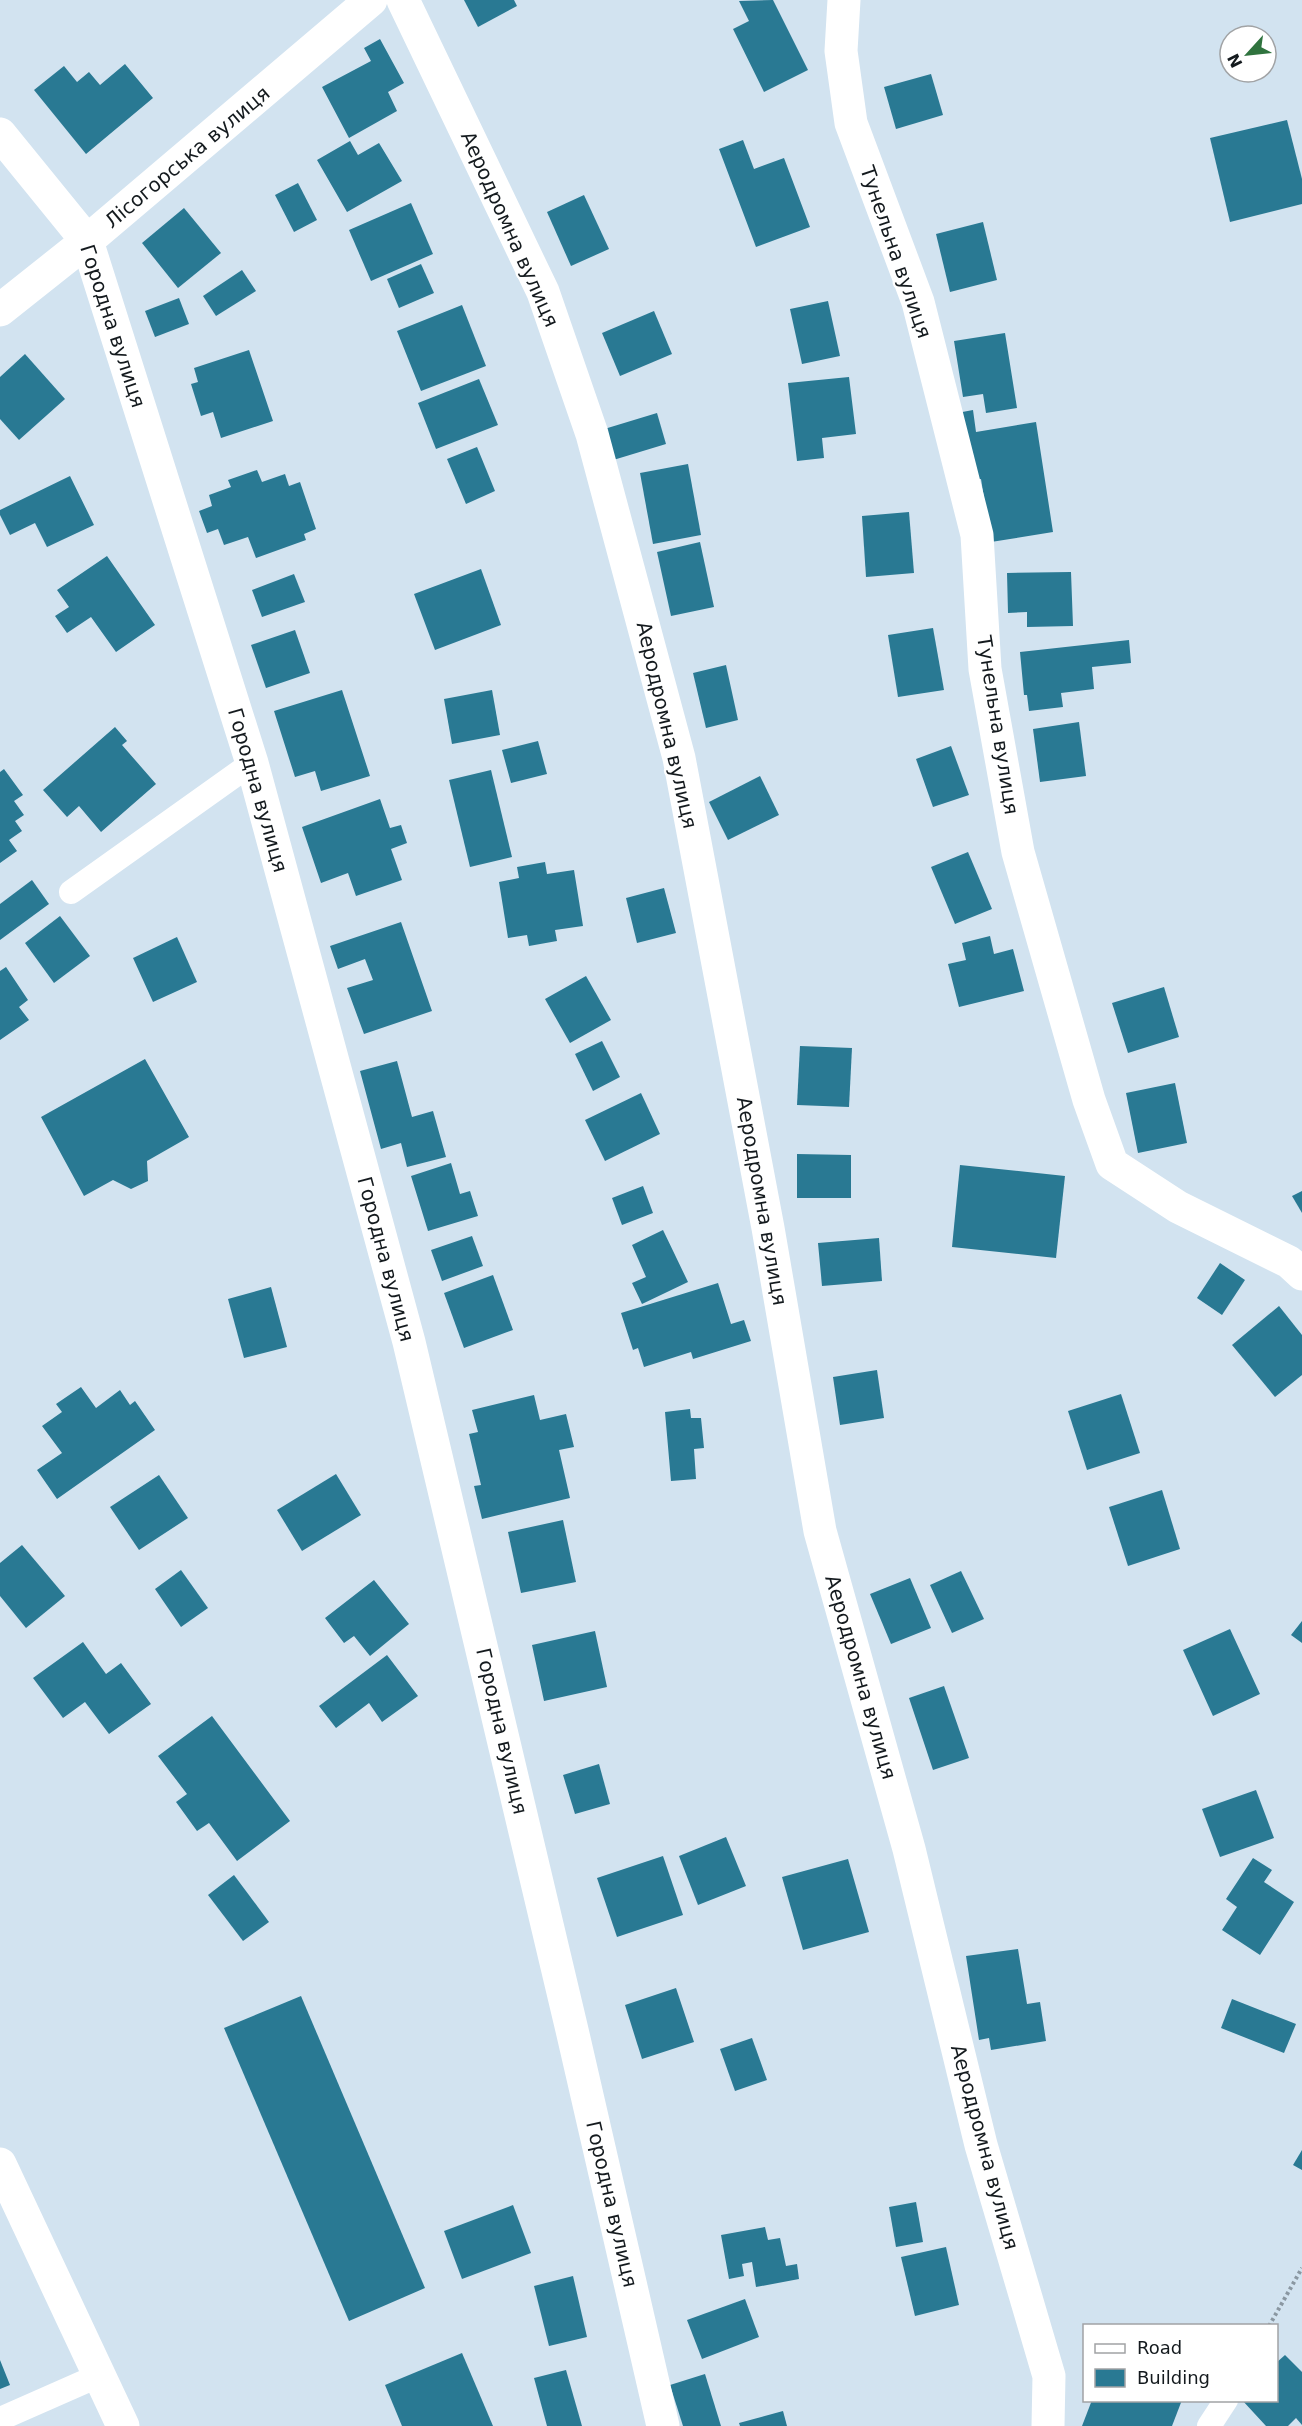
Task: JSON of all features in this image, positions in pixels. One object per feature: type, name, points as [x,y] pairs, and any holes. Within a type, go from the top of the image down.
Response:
[{"type":"street","name":"Лісогорська вулиця","points":[[0,310],[87,241],[371,0]]},
{"type":"street","name":"Аеродромна вулиця","points":[[403,0],[543,292],[592,434],[679,758],[768,1228],[820,1531],[909,1849],[981,2145],[1049,2376],[1048,2426]]},
{"type":"street","name":"Тунельна вулиця","points":[[844,0],[840,51],[851,123],[918,302],[977,535],[985,669],[1018,852],[1089,1100],[1112,1164],[1178,1207],[1289,1262],[1302,1274]]},
{"type":"street","name":"Городна вулиця","points":[[0,134],[87,241],[252,764],[409,1342],[663,2426]]},
{"type":"street","points":[[0,2164],[123,2426]]},
{"type":"lane","points":[[71,892],[252,764]]},
{"type":"lane","points":[[0,2419],[100,2375]]},
{"type":"lane","points":[[1209,2426],[1225,2402]]},
{"type":"path","points":[[1270,2324],[1302,2268]]},
{"type":"building","points":[[464,0],[514,0],[517,6],[478,27]]},
{"type":"building","points":[[773,0],[808,70],[764,92],[733,29],[749,21],[739,1]]},
{"type":"building","points":[[380,39],[404,83],[388,92],[397,111],[349,138],[322,87],[371,61],[364,48]]},
{"type":"building","points":[[125,64],[153,98],[86,154],[34,90],[64,66],[77,82],[89,72],[100,85]]},
{"type":"building","points":[[931,74],[943,115],[896,129],[884,87]]},
{"type":"building","points":[[1287,120],[1302,179],[1302,204],[1230,222],[1210,138]]},
{"type":"building","points":[[743,140],[754,169],[784,158],[810,227],[756,247],[719,149]]},
{"type":"building","points":[[350,141],[358,155],[379,143],[402,181],[347,212],[317,160]]},
{"type":"building","points":[[298,183],[317,220],[294,232],[275,195]]},
{"type":"building","points":[[584,195],[609,249],[571,266],[547,212]]},
{"type":"building","points":[[411,203],[433,254],[371,281],[349,230]]},
{"type":"building","points":[[184,208],[221,253],[178,288],[142,243]]},
{"type":"building","points":[[983,222],[997,280],[950,292],[936,234]]},
{"type":"building","points":[[421,264],[434,293],[399,308],[387,279]]},
{"type":"building","points":[[242,270],[256,291],[216,316],[203,296]]},
{"type":"building","points":[[179,298],[189,324],[155,337],[145,311]]},
{"type":"building","points":[[828,301],[840,356],[802,364],[790,309]]},
{"type":"building","points":[[462,305],[486,366],[421,391],[397,331]]},
{"type":"building","points":[[654,311],[672,354],[620,376],[602,333]]},
{"type":"building","points":[[1005,333],[1017,408],[986,413],[983,394],[963,397],[954,341]]},
{"type":"building","points":[[249,350],[273,421],[221,438],[213,412],[201,416],[191,384],[198,382],[194,368]]},
{"type":"building","points":[[25,354],[65,399],[19,440],[0,419],[0,377]]},
{"type":"building","points":[[849,377],[856,434],[822,438],[824,458],[797,461],[788,383]]},
{"type":"building","points":[[479,379],[498,425],[436,449],[418,403]]},
{"type":"building","points":[[973,410],[976,432],[1036,422],[1053,532],[991,542],[981,479],[967,481],[957,413]]},
{"type":"building","points":[[657,413],[666,444],[610,461],[601,430]]},
{"type":"building","points":[[477,447],[495,491],[466,504],[447,459]]},
{"type":"building","points":[[688,464],[701,535],[653,544],[640,473]]},
{"type":"building","points":[[257,470],[262,482],[285,474],[289,486],[300,482],[316,529],[304,534],[306,540],[256,558],[248,537],[224,545],[218,529],[207,533],[199,511],[212,506],[209,495],[231,487],[228,480]]},
{"type":"building","points":[[70,476],[94,525],[47,547],[35,523],[10,535],[0,515],[0,510]]},
{"type":"building","points":[[909,512],[914,573],[866,577],[862,516]]},
{"type":"building","points":[[700,542],[714,607],[671,616],[657,552]]},
{"type":"building","points":[[107,556],[155,625],[116,652],[91,617],[67,633],[55,616],[69,607],[57,590]]},
{"type":"building","points":[[481,569],[501,625],[435,650],[414,594]]},
{"type":"building","points":[[1071,572],[1073,626],[1027,627],[1027,612],[1008,613],[1007,573]]},
{"type":"building","points":[[294,574],[305,602],[262,617],[252,590]]},
{"type":"building","points":[[933,628],[944,690],[898,697],[888,635]]},
{"type":"building","points":[[295,630],[310,673],[266,688],[251,645]]},
{"type":"building","points":[[1129,640],[1131,663],[1092,667],[1094,689],[1061,693],[1063,707],[1029,711],[1027,695],[1024,695],[1020,652]]},
{"type":"building","points":[[726,665],[738,720],[706,728],[693,673]]},
{"type":"building","points":[[342,690],[370,776],[321,791],[315,771],[295,777],[274,711]]},
{"type":"building","points":[[492,690],[500,735],[452,744],[444,699]]},
{"type":"building","points":[[1079,722],[1086,776],[1040,782],[1033,729]]},
{"type":"building","points":[[115,727],[127,741],[122,745],[156,784],[101,832],[79,806],[67,817],[43,790]]},
{"type":"building","points":[[538,741],[547,774],[511,783],[502,750]]},
{"type":"building","points":[[951,746],[969,795],[933,807],[916,759]]},
{"type":"building","points":[[4,769],[23,795],[14,801],[24,815],[15,821],[22,831],[9,840],[17,851],[0,863],[0,772]]},
{"type":"building","points":[[491,770],[512,857],[470,867],[449,780]]},
{"type":"building","points":[[760,776],[779,815],[728,840],[709,802]]},
{"type":"building","points":[[380,799],[390,828],[401,825],[407,843],[391,849],[402,880],[356,896],[348,873],[321,883],[302,827]]},
{"type":"building","points":[[968,852],[992,909],[955,924],[931,867]]},
{"type":"building","points":[[545,862],[547,874],[574,870],[583,926],[555,930],[557,941],[529,946],[527,935],[508,938],[499,882],[519,878],[517,867]]},
{"type":"building","points":[[32,880],[49,904],[0,940],[0,904]]},
{"type":"building","points":[[664,888],[676,933],[637,943],[626,898]]},
{"type":"building","points":[[60,916],[90,956],[54,983],[25,943]]},
{"type":"building","points":[[401,922],[432,1011],[364,1034],[347,988],[373,980],[365,959],[338,969],[330,946]]},
{"type":"building","points":[[990,936],[994,954],[1013,949],[1024,991],[959,1007],[948,964],[966,960],[962,943]]},
{"type":"building","points":[[177,937],[197,982],[153,1002],[133,958]]},
{"type":"building","points":[[6,967],[28,1000],[19,1007],[29,1020],[0,1040],[0,971]]},
{"type":"building","points":[[586,976],[611,1020],[570,1043],[545,999]]},
{"type":"building","points":[[1164,987],[1179,1037],[1128,1053],[1112,1003]]},
{"type":"building","points":[[602,1041],[620,1077],[593,1091],[575,1054]]},
{"type":"building","points":[[800,1046],[852,1048],[849,1107],[797,1105]]},
{"type":"building","points":[[145,1059],[189,1137],[147,1161],[148,1181],[131,1189],[113,1180],[84,1196],[41,1117]]},
{"type":"building","points":[[397,1061],[412,1117],[433,1111],[446,1157],[407,1167],[401,1143],[381,1149],[360,1071]]},
{"type":"building","points":[[1175,1083],[1187,1143],[1138,1153],[1126,1093]]},
{"type":"building","points":[[641,1093],[660,1134],[605,1161],[585,1120]]},
{"type":"building","points":[[797,1154],[851,1155],[851,1198],[797,1198]]},
{"type":"building","points":[[451,1163],[460,1194],[470,1191],[478,1216],[428,1231],[411,1176]]},
{"type":"building","points":[[960,1165],[1065,1176],[1056,1258],[952,1247]]},
{"type":"building","points":[[643,1186],[653,1213],[622,1225],[612,1198]]},
{"type":"building","points":[[1302,1191],[1302,1213],[1292,1196]]},
{"type":"building","points":[[663,1230],[688,1282],[642,1304],[632,1283],[646,1277],[632,1245]]},
{"type":"building","points":[[472,1236],[483,1266],[442,1281],[431,1250]]},
{"type":"building","points":[[879,1238],[882,1281],[822,1286],[818,1243]]},
{"type":"building","points":[[1220,1263],[1245,1280],[1222,1315],[1197,1298]]},
{"type":"building","points":[[493,1275],[513,1330],[464,1348],[444,1293]]},
{"type":"building","points":[[718,1283],[731,1324],[744,1320],[751,1341],[693,1359],[691,1352],[644,1367],[638,1348],[633,1350],[621,1313]]},
{"type":"building","points":[[271,1287],[287,1347],[244,1358],[228,1299]]},
{"type":"building","points":[[1279,1306],[1302,1335],[1302,1375],[1275,1397],[1232,1345]]},
{"type":"building","points":[[877,1370],[884,1418],[840,1425],[833,1377]]},
{"type":"building","points":[[81,1387],[96,1408],[120,1390],[130,1405],[135,1401],[155,1430],[57,1499],[37,1470],[62,1453],[42,1426],[62,1412],[56,1404]]},
{"type":"building","points":[[1121,1394],[1140,1453],[1087,1470],[1068,1411]]},
{"type":"building","points":[[534,1395],[540,1420],[566,1414],[574,1447],[559,1450],[570,1498],[482,1519],[474,1486],[481,1485],[469,1434],[478,1432],[472,1410]]},
{"type":"building","points":[[690,1409],[691,1418],[701,1418],[704,1448],[694,1449],[696,1479],[671,1481],[665,1412]]},
{"type":"building","points":[[336,1474],[361,1515],[302,1551],[277,1510]]},
{"type":"building","points":[[159,1475],[188,1518],[139,1550],[110,1507]]},
{"type":"building","points":[[1162,1490],[1180,1549],[1128,1566],[1109,1507]]},
{"type":"building","points":[[563,1520],[576,1582],[521,1593],[508,1532]]},
{"type":"building","points":[[22,1545],[65,1596],[26,1628],[0,1596],[0,1563]]},
{"type":"building","points":[[181,1570],[208,1608],[181,1627],[155,1589]]},
{"type":"building","points":[[961,1571],[984,1619],[952,1633],[930,1585]]},
{"type":"building","points":[[910,1578],[931,1628],[891,1644],[870,1594]]},
{"type":"building","points":[[374,1580],[409,1624],[370,1656],[354,1636],[344,1643],[325,1618]]},
{"type":"building","points":[[1302,1621],[1302,1643],[1291,1635]]},
{"type":"building","points":[[1230,1629],[1260,1694],[1213,1716],[1183,1650]]},
{"type":"building","points":[[595,1631],[607,1687],[544,1701],[532,1645]]},
{"type":"building","points":[[83,1642],[106,1674],[121,1663],[151,1704],[109,1734],[85,1702],[63,1718],[33,1678]]},
{"type":"building","points":[[387,1655],[418,1696],[382,1722],[369,1703],[336,1728],[319,1706]]},
{"type":"building","points":[[944,1686],[969,1758],[933,1770],[909,1698]]},
{"type":"building","points":[[212,1716],[290,1821],[237,1861],[209,1823],[197,1831],[176,1802],[187,1794],[158,1756]]},
{"type":"building","points":[[599,1764],[610,1804],[575,1814],[563,1775]]},
{"type":"building","points":[[1256,1790],[1274,1838],[1220,1857],[1202,1809]]},
{"type":"building","points":[[726,1837],[746,1886],[698,1905],[679,1856]]},
{"type":"building","points":[[663,1856],[683,1915],[617,1937],[597,1878]]},
{"type":"building","points":[[1253,1858],[1272,1870],[1264,1882],[1294,1902],[1260,1955],[1222,1930],[1237,1907],[1226,1899]]},
{"type":"building","points":[[848,1859],[869,1932],[803,1950],[782,1877]]},
{"type":"building","points":[[234,1875],[269,1922],[243,1941],[208,1895]]},
{"type":"building","points":[[1018,1949],[1027,2004],[1040,2002],[1046,2041],[991,2050],[989,2038],[979,2040],[966,1956]]},
{"type":"building","points":[[676,1988],[694,2042],[642,2059],[625,2005]]},
{"type":"building","points":[[301,1996],[425,2288],[349,2321],[224,2028]]},
{"type":"building","points":[[1232,1999],[1296,2024],[1284,2053],[1221,2028]]},
{"type":"building","points":[[752,2038],[767,2080],[735,2091],[720,2049]]},
{"type":"building","points":[[1302,2150],[1302,2170],[1293,2165]]},
{"type":"building","points":[[916,2202],[923,2242],[896,2247],[889,2207]]},
{"type":"building","points":[[513,2205],[531,2253],[462,2279],[444,2231]]},
{"type":"building","points":[[765,2227],[768,2240],[780,2238],[786,2266],[797,2264],[799,2279],[756,2287],[752,2262],[742,2264],[744,2276],[729,2279],[721,2235]]},
{"type":"building","points":[[946,2247],[959,2305],[915,2316],[901,2257]]},
{"type":"building","points":[[573,2276],[587,2337],[549,2346],[534,2286]]},
{"type":"building","points":[[745,2299],[759,2337],[702,2359],[687,2320]]},
{"type":"building","points":[[462,2353],[493,2426],[402,2426],[385,2385]]},
{"type":"building","points":[[1285,2355],[1302,2372],[1302,2425],[1296,2418],[1288,2426],[1266,2426],[1244,2402],[1278,2402],[1278,2361]]},
{"type":"building","points":[[0,2360],[10,2385],[0,2389]]},
{"type":"building","points":[[566,2370],[582,2426],[547,2426],[534,2378]]},
{"type":"building","points":[[705,2374],[721,2426],[683,2426],[670,2385]]},
{"type":"building","points":[[1091,2402],[1181,2402],[1172,2426],[1082,2426]]},
{"type":"building","points":[[783,2411],[787,2426],[740,2426],[739,2423]]}]
